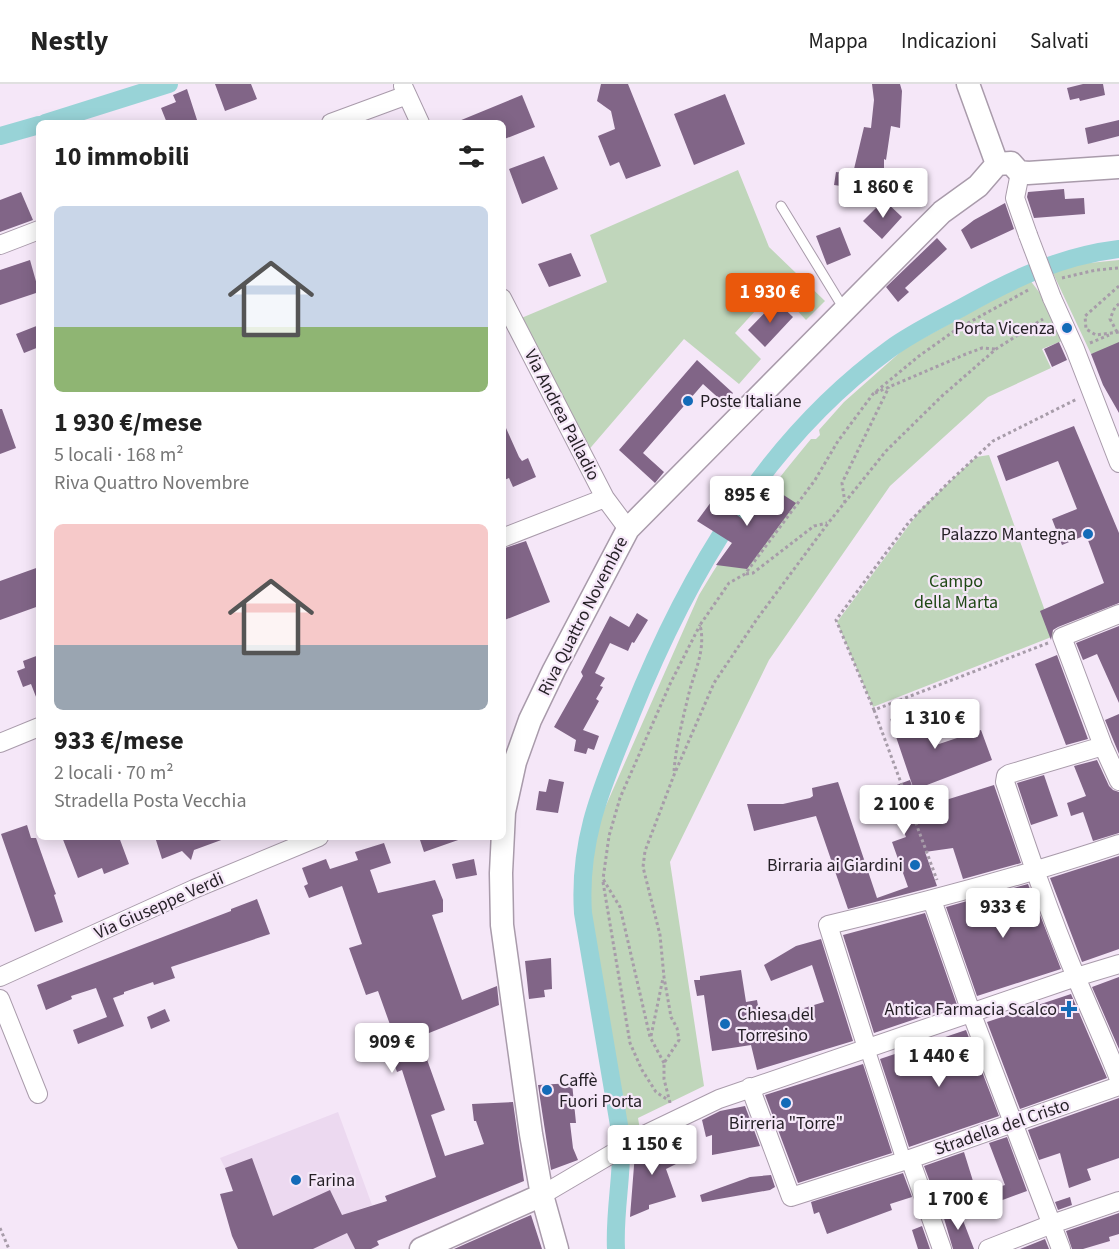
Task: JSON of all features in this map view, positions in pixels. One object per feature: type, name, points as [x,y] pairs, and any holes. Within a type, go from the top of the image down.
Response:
[{"type":"street","points":[[968,84],[990,172],[1011,163],[1018,172],[1015,198],[1052,298],[1075,349],[1119,463]]},
{"type":"street","points":[[338,120],[405,89],[419,120]]},
{"type":"street","points":[[1018,172],[1119,167]]},
{"type":"street","name":"Riva Quattro Novembre","points":[[506,789],[508,766],[554,670],[628,529],[942,212],[978,186],[990,172]]},
{"type":"street","points":[[0,245],[36,231]]},
{"type":"street","name":"Via Andrea Palladio","points":[[506,306],[605,498],[628,529]]},
{"type":"street","points":[[506,536],[605,498]]},
{"type":"street","points":[[1119,614],[1063,640],[1103,746],[1119,781]]},
{"type":"street","points":[[0,743],[36,729]]},
{"type":"street","points":[[1103,746],[1006,776],[1005,782],[1035,872],[1119,1079]]},
{"type":"street","name":"Via Giuseppe Verdi","points":[[0,977],[194,889],[312,840]]},
{"type":"street","name":"Riva Quattro Novembre","points":[[503,840],[502,925],[531,1134],[542,1195],[557,1249]]},
{"type":"street","points":[[942,1249],[867,1048],[828,925],[1035,872],[1119,844]]},
{"type":"street","points":[[937,898],[971,1012],[1061,1249]]},
{"type":"street","points":[[422,1249],[542,1195],[644,1135],[719,1099],[971,1012],[1119,964]]},
{"type":"street","points":[[0,999],[38,1094]]},
{"type":"street","name":"Stradella del Cristo","points":[[750,1087],[772,1141],[790,1197],[907,1160],[1119,1086]]},
{"type":"street","points":[[988,1249],[1119,1201]]},
{"type":"lane","points":[[781,206],[844,310]]},
{"type":"path","points":[[663,1063],[679,1040],[677,1028],[671,1017],[660,935],[646,885],[643,867],[645,851],[674,775],[714,683],[731,656],[829,522],[908,428],[1052,298],[1096,270],[1119,268]]},
{"type":"path","points":[[1116,332],[1096,335],[1086,329],[1085,316],[1119,286]]},
{"type":"path","points":[[745,574],[815,480],[838,441],[873,394],[919,356],[957,329],[1023,291],[1034,288]]},
{"type":"path","points":[[1116,332],[1110,319],[1115,307],[1119,304]]},
{"type":"path","points":[[1075,349],[1116,332]]},
{"type":"path","points":[[873,394],[982,348],[996,349]]},
{"type":"path","points":[[845,502],[842,483],[889,387]]},
{"type":"path","points":[[937,898],[874,710],[836,620],[909,522],[993,441],[1092,392]]},
{"type":"path","points":[[603,879],[620,907],[650,1037],[663,1063],[664,1079],[670,1101],[656,1092],[642,1070],[630,1043],[603,879],[609,836],[620,798],[670,684],[700,625],[729,583],[745,574],[753,573],[814,526],[829,522]]},
{"type":"path","points":[[674,775],[675,758],[689,692],[702,648],[700,625]]},
{"type":"path","points":[[874,710],[1063,640]]},
{"type":"path","points":[[650,1037],[664,977]]},
{"type":"path","points":[[0,1228],[9,1249]]},
{"type":"shaded area","name":"Farina","points":[[338,1112],[372,1205],[344,1215],[347,1231],[355,1249],[260,1249],[246,1229],[220,1158]]},
{"type":"green space","points":[[738,170],[769,247],[825,301],[806,320],[776,288],[735,333],[761,359],[739,384],[684,339],[586,453],[519,319],[607,282],[590,235]]},
{"type":"green space","points":[[1119,260],[1119,346],[1091,354],[1052,271],[1079,264]]},
{"type":"green space","points":[[1030,280],[1042,296],[1062,341],[1042,349],[1051,368],[988,397],[890,486],[769,660],[670,862],[704,1086],[638,1118],[640,1130],[629,1137],[592,941],[587,880],[596,828],[699,595],[766,495],[811,439],[816,439],[820,435],[819,430],[844,402],[905,348]]},
{"type":"green space","name":"Campo della Marta","points":[[989,455],[1054,636],[873,707],[837,622],[921,509],[976,457]]},
{"type":"building","points":[[215,84],[251,84],[257,99],[225,111]]},
{"type":"building","points":[[601,84],[628,84],[661,166],[626,179],[619,162],[610,166],[598,136],[615,129],[611,111],[597,101]]},
{"type":"building","points":[[872,84],[900,84],[902,91],[900,128],[891,126],[886,160],[884,159],[884,172],[854,169],[864,127],[871,128],[874,100]]},
{"type":"building","points":[[1083,84],[1103,84],[1105,95],[1080,101],[1079,98],[1070,100],[1067,88]]},
{"type":"building","points":[[187,89],[197,120],[166,120],[161,108],[176,102],[173,95]]},
{"type":"building","points":[[725,94],[745,144],[694,165],[674,114]]},
{"type":"building","points":[[522,95],[535,127],[506,138],[506,120],[461,120]]},
{"type":"building","points":[[1119,120],[1119,136],[1088,144],[1085,128]]},
{"type":"building","points":[[544,156],[558,189],[522,204],[509,169]]},
{"type":"building","points":[[836,172],[859,175],[875,191],[834,185]]},
{"type":"building","points":[[1064,189],[1065,199],[1084,198],[1085,214],[1034,218],[1027,197],[1028,192]]},
{"type":"building","points":[[21,192],[33,220],[0,232],[0,200]]},
{"type":"building","points":[[884,200],[902,217],[882,239],[863,221]]},
{"type":"building","points":[[1005,203],[1014,229],[971,249],[961,230]]},
{"type":"building","points":[[840,227],[851,255],[827,265],[816,236]]},
{"type":"building","points":[[937,238],[947,249],[905,288],[909,292],[898,302],[886,287]]},
{"type":"building","points":[[571,253],[581,276],[549,287],[538,264]]},
{"type":"building","points":[[30,260],[36,281],[36,293],[0,305],[0,270]]},
{"type":"building","points":[[776,301],[793,317],[765,347],[748,330]]},
{"type":"building","points":[[36,326],[36,348],[24,353],[16,334]]},
{"type":"building","points":[[1059,342],[1067,360],[1052,367],[1044,349]]},
{"type":"building","points":[[1119,342],[1119,413],[1103,385],[1091,354]]},
{"type":"building","points":[[697,360],[733,393],[724,403],[703,384],[643,453],[664,472],[655,483],[619,450]]},
{"type":"building","points":[[0,409],[2,409],[16,448],[0,454]]},
{"type":"building","name":"Palazzo Mantegna","points":[[1074,426],[1119,533],[1119,603],[1058,627],[1053,630],[1051,640],[1040,611],[1104,583],[1086,535],[1062,545],[1052,519],[1077,509],[1058,461],[1006,481],[997,456]]},
{"type":"building","points":[[506,428],[519,457],[522,461],[528,458],[536,477],[513,487],[509,478],[506,479]]},
{"type":"building","points":[[771,487],[796,503],[747,569],[716,565],[732,543],[697,521],[714,498],[745,521]]},
{"type":"building","points":[[526,541],[550,602],[506,619],[506,548]]},
{"type":"building","points":[[36,568],[36,607],[0,620],[0,581]]},
{"type":"building","points":[[637,613],[648,620],[634,643],[632,642],[628,651],[610,643],[595,673],[605,678],[596,699],[599,701],[583,730],[599,736],[594,750],[588,748],[586,754],[574,751],[576,740],[554,727],[583,676],[581,672],[610,616],[629,627]]},
{"type":"building","points":[[1119,626],[1119,703],[1097,654],[1083,660],[1076,643]]},
{"type":"building","points":[[1057,655],[1088,739],[1066,745],[1035,664]]},
{"type":"building","points":[[36,656],[36,697],[31,684],[23,687],[17,671],[25,668],[23,661]]},
{"type":"building","points":[[923,707],[936,745],[981,730],[992,760],[914,790],[890,719]]},
{"type":"building","points":[[1119,714],[1119,754],[1105,720]]},
{"type":"building","points":[[1097,760],[1109,786],[1119,792],[1119,833],[1093,841],[1083,812],[1071,816],[1067,803],[1086,796],[1074,766]]},
{"type":"building","points":[[1044,775],[1058,816],[1031,825],[1017,783]]},
{"type":"building","points":[[549,779],[564,782],[558,813],[536,810],[539,791],[546,792]]},
{"type":"building","points":[[910,780],[920,808],[994,785],[1021,863],[963,879],[953,848],[925,852],[937,886],[848,909],[816,816],[754,831],[747,804],[783,804],[810,798],[813,796],[812,788],[838,782],[877,898],[908,887],[892,842],[906,837],[886,789]]},
{"type":"building","points":[[27,825],[31,838],[36,838],[56,894],[54,895],[63,922],[35,932],[1,834]]},
{"type":"building","points":[[63,840],[120,840],[129,864],[104,874],[102,868],[78,878]]},
{"type":"building","points":[[156,840],[221,840],[194,850],[191,860],[182,851],[162,859]]},
{"type":"building","points":[[420,840],[458,840],[424,852]]},
{"type":"building","points":[[384,843],[391,863],[370,870],[378,893],[435,880],[443,900],[443,912],[432,915],[462,1000],[497,986],[499,1005],[419,1037],[445,1110],[431,1115],[445,1156],[484,1144],[476,1121],[474,1121],[472,1104],[513,1102],[524,1181],[377,1241],[379,1245],[371,1249],[355,1249],[347,1233],[313,1249],[238,1249],[220,1194],[233,1191],[225,1168],[252,1158],[273,1216],[330,1190],[342,1215],[387,1201],[385,1196],[436,1177],[402,1070],[397,1072],[389,1050],[398,1047],[378,991],[366,995],[349,948],[362,944],[342,886],[309,898],[304,886],[308,884],[302,868],[326,859],[330,869],[358,860],[355,852]]},
{"type":"building","points":[[1119,856],[1119,949],[1082,962],[1050,878]]},
{"type":"building","points":[[474,859],[477,875],[456,879],[452,864]]},
{"type":"building","points":[[1028,884],[1061,969],[977,996],[946,907]]},
{"type":"building","points":[[257,899],[270,934],[171,967],[175,978],[154,985],[153,982],[113,998],[124,1026],[78,1044],[73,1030],[107,1017],[96,988],[71,996],[72,999],[46,1010],[37,985]]},
{"type":"building","points":[[925,913],[957,1005],[874,1033],[843,935]]},
{"type":"building","points":[[821,939],[853,1041],[757,1070],[751,1045],[712,1051],[704,995],[697,996],[694,980],[700,980],[700,976],[741,970],[746,1002],[757,1000],[761,1023],[805,1009],[824,1002],[812,965],[771,981],[764,965],[796,946]]},
{"type":"building","points":[[551,958],[552,989],[544,990],[545,997],[529,999],[525,961]]},
{"type":"building","points":[[1119,977],[1119,1049],[1092,987]]},
{"type":"building","points":[[1071,994],[1107,1078],[1020,1109],[987,1022]]},
{"type":"building","points":[[165,1009],[170,1021],[151,1029],[147,1017]]},
{"type":"building","points":[[966,1030],[999,1116],[909,1147],[880,1059]]},
{"type":"building","points":[[863,1064],[892,1153],[798,1183],[765,1095]]},
{"type":"building","points":[[572,1083],[576,1123],[570,1123],[573,1148],[578,1160],[551,1170],[538,1085]]},
{"type":"building","points":[[1119,1098],[1119,1158],[1087,1169],[1091,1180],[1069,1188],[1060,1153],[1039,1160],[1028,1130]]},
{"type":"building","points":[[745,1106],[760,1146],[712,1155],[712,1135],[706,1137],[702,1120],[720,1111]]},
{"type":"building","points":[[668,1136],[678,1158],[675,1159],[676,1164],[666,1169],[676,1197],[649,1205],[649,1209],[630,1217],[635,1153]]},
{"type":"building","points":[[1007,1137],[1027,1191],[962,1215],[952,1184],[933,1190],[924,1166],[964,1152],[977,1194],[1005,1185],[989,1143]]},
{"type":"building","points":[[903,1173],[912,1197],[890,1204],[892,1210],[827,1234],[819,1212],[814,1214],[811,1202]]},
{"type":"building","points":[[771,1175],[775,1187],[770,1190],[702,1202],[700,1195],[750,1177]]},
{"type":"building","points":[[1070,1197],[1072,1205],[1058,1210],[1055,1202]]},
{"type":"building","points":[[959,1210],[974,1249],[953,1249],[943,1215]]},
{"type":"building","points":[[1119,1213],[1119,1234],[1109,1237],[1110,1241],[1083,1249],[1072,1249],[1066,1231]]},
{"type":"building","points":[[531,1215],[542,1249],[454,1249],[524,1218]]},
{"type":"building","points":[[922,1226],[930,1249],[918,1249],[912,1230]]},
{"type":"building","points":[[1045,1239],[1049,1249],[1020,1249]]},
{"type":"waterway","points":[[55,120],[169,84]]},
{"type":"waterway","points":[[0,136],[36,126]]},
{"type":"waterway","points":[[616,1249],[621,1137],[583,913],[585,859],[595,811],[611,764],[653,663],[678,611],[705,561],[735,513],[768,467],[805,424],[846,385],[907,338],[1018,278],[1077,257],[1119,249]]},
{"type":"place","name":"Porta Vicenza","points":[[1067,328]]},
{"type":"place","name":"Poste Italiane","points":[[688,401]]},
{"type":"place","name":"Palazzo Mantegna","points":[[1088,534]]},
{"type":"place","name":"Birraria ai Giardini","points":[[915,865]]},
{"type":"place","name":"Antica Farmacia Scalco","points":[[1069,1009]]},
{"type":"place","name":"Chiesa del Torresino","points":[[725,1024]]},
{"type":"place","name":"Caffè Fuori Porta","points":[[547,1090]]},
{"type":"place","name":"Birreria \"Torre\"","points":[[786,1103]]},
{"type":"place","name":"Farina","points":[[296,1180]]}]
